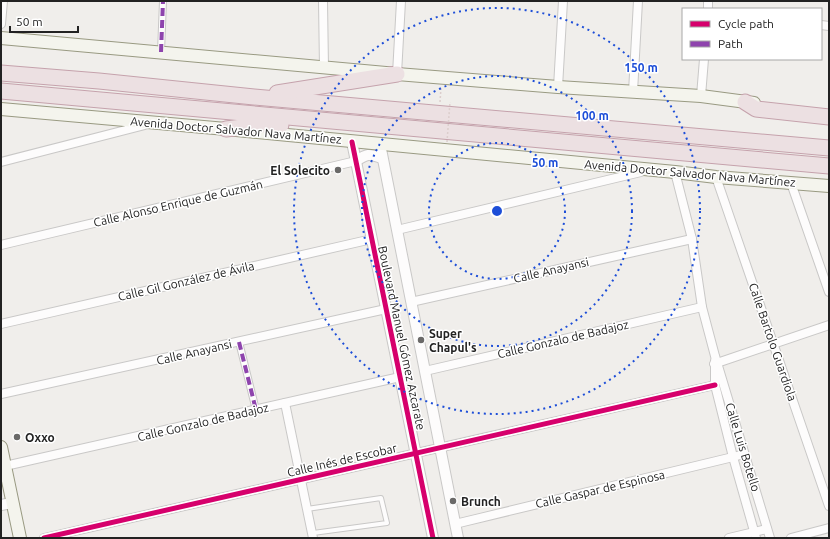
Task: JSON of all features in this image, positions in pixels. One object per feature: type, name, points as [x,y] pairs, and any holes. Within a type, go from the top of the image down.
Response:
[{"type":"highway","points":[[1,73],[829,148]]},
{"type":"highway","points":[[254,97],[397,74]]},
{"type":"highway","name":"Avenida Doctor Salvador Nava Martínez","points":[[1,91],[829,166]]},
{"type":"highway","points":[[745,102],[756,109],[829,117]]},
{"type":"highway","points":[[226,128],[259,125],[392,126]]},
{"type":"highway","points":[[797,163],[829,173]]},
{"type":"main road","points":[[1,38],[442,78],[701,96],[829,110]]},
{"type":"main road","points":[[1,103],[27,111]]},
{"type":"main road","name":"Avenida Doctor Salvador Nava Martínez","points":[[1,109],[226,128],[352,142],[716,177],[829,186]]},
{"type":"main road","points":[[1,447],[5,466],[5,489],[7,504],[20,538]]},
{"type":"street","points":[[1,24],[3,1]]},
{"type":"street","points":[[162,52],[163,1]]},
{"type":"street","points":[[323,1],[324,68]]},
{"type":"street","points":[[397,74],[401,1]]},
{"type":"street","points":[[558,87],[563,1]]},
{"type":"street","points":[[633,92],[638,1]]},
{"type":"street","points":[[701,96],[704,60]]},
{"type":"street","points":[[1,162],[154,122]]},
{"type":"street","name":"Boulevard Manuel Gómez Azcarate","points":[[352,142],[433,538]]},
{"type":"street","name":"Boulevard Manuel Gómez Azcarate","points":[[380,144],[458,538]]},
{"type":"street","points":[[356,161],[369,154],[382,158]]},
{"type":"street","name":"Calle Alonso Enrique de Guzmán","points":[[1,245],[356,161]]},
{"type":"street","points":[[396,230],[649,170]]},
{"type":"street","name":"Calle Luis Botello","points":[[675,172],[692,239],[702,307],[716,361],[770,538]]},
{"type":"street","name":"Calle Bartolo Guardiola","points":[[716,177],[829,506]]},
{"type":"street","points":[[791,183],[829,292]]},
{"type":"street","name":"Calle Gil González de Ávila","points":[[1,324],[372,239]]},
{"type":"street","name":"Calle Anayansi","points":[[411,302],[692,239]]},
{"type":"street","name":"Calle Gonzalo de Badajoz","points":[[425,371],[702,307]]},
{"type":"street","name":"Calle Anayansi","points":[[1,394],[386,309]]},
{"type":"street","points":[[716,361],[829,325]]},
{"type":"street","points":[[239,342],[256,410]]},
{"type":"street","name":"Calle Luis Botello","points":[[716,361],[715,384],[733,457],[755,535]]},
{"type":"street","name":"Calle Gonzalo de Badajoz","points":[[5,466],[400,377]]},
{"type":"street","name":"Calle Inés de Escobar","points":[[44,538],[715,384]]},
{"type":"street","points":[[285,403],[313,535]]},
{"type":"street","name":"Calle Gaspar de Espinosa","points":[[455,524],[744,454]]},
{"type":"street","points":[[791,538],[829,528]]},
{"type":"street","points":[[729,538],[755,535],[767,529]]},
{"type":"lane","points":[[308,509],[381,498],[387,523],[313,535]]},
{"type":"path","points":[[440,102],[442,78]]},
{"type":"path","points":[[447,142],[450,102]]},
{"type":"marked path","points":[[161,52],[163,1]]},
{"type":"marked path","points":[[239,342],[256,410]]},
{"type":"cycle path","points":[[352,142],[433,538]]},
{"type":"cycle path","points":[[44,538],[715,385]]},
{"type":"place","name":"El Solecito","points":[[338,170]]},
{"type":"place","name":"Super Chapul's","points":[[421,340]]},
{"type":"place","name":"Oxxo","points":[[17,437]]},
{"type":"place","name":"Brunch","points":[[453,501]]}]
